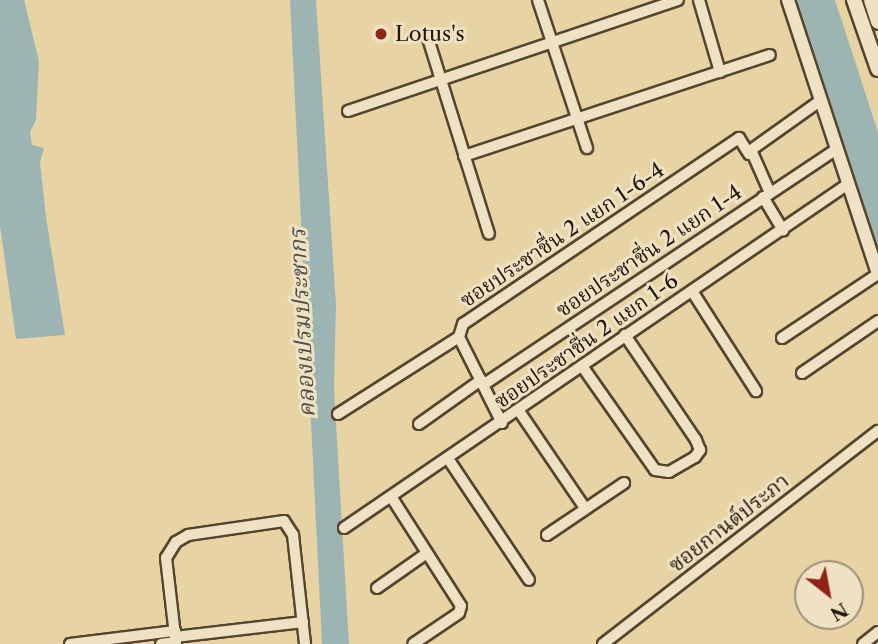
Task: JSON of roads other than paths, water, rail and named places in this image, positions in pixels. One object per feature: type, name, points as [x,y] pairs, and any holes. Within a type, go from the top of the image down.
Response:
[{"type":"main road","points":[[854,0],[878,69]]},
{"type":"main road","points":[[871,0],[878,22]]},
{"type":"street","points":[[538,0],[587,148]]},
{"type":"street","points":[[348,111],[678,0]]},
{"type":"street","points":[[699,0],[720,72]]},
{"type":"street","points":[[782,338],[878,274],[788,0]]},
{"type":"street","points":[[427,35],[489,234]]},
{"type":"street","points":[[464,156],[770,55]]},
{"type":"street","points":[[783,230],[749,154],[753,146],[821,100]]},
{"type":"street","name":"ซอยประชาชื่น 2 แยก 1-6-4","points":[[502,423],[459,337],[463,324],[739,138],[749,154]]},
{"type":"street","name":"ซอยประชาชื่น 2 แยก 1-4","points":[[419,424],[837,149]]},
{"type":"street","name":"ซอยประชาชื่น 2 แยก 1-6","points":[[344,528],[449,460],[625,335],[848,184]]},
{"type":"street","points":[[692,291],[755,391]]},
{"type":"street","points":[[802,373],[878,321]]},
{"type":"street","points":[[582,366],[655,470],[664,473],[695,457],[698,444],[625,335]]},
{"type":"street","points":[[338,414],[459,337]]},
{"type":"street","points":[[519,411],[585,508]]},
{"type":"street","name":"ซอยกานต์ประภา","points":[[603,644],[878,431]]},
{"type":"street","points":[[449,460],[529,580]]},
{"type":"street","points":[[547,535],[624,483]]},
{"type":"street","points":[[392,498],[461,606],[459,613],[413,644]]},
{"type":"street","points":[[175,638],[166,558],[176,542],[188,535],[284,521],[293,535],[304,644]]},
{"type":"street","points":[[377,588],[427,553]]},
{"type":"street","points":[[70,644],[175,638],[303,622]]},
{"type":"street","points":[[863,644],[878,632]]},
{"type":"street","points":[[161,644],[175,638]]},
{"type":"water","points":[[0,0],[24,0],[39,61],[36,120],[30,132],[32,145],[44,148],[40,162],[46,217],[65,335],[16,339],[0,226]]},
{"type":"water","points":[[290,0],[316,0],[336,305],[334,389],[349,644],[322,644]]},
{"type":"water","points":[[797,0],[835,0],[878,132],[878,247]]},
{"type":"place","name":"Lotus's","points":[[381,34]]},
{"type":"water label","name":"คลองเปรมประชากร","points":[[302,323]]}]
